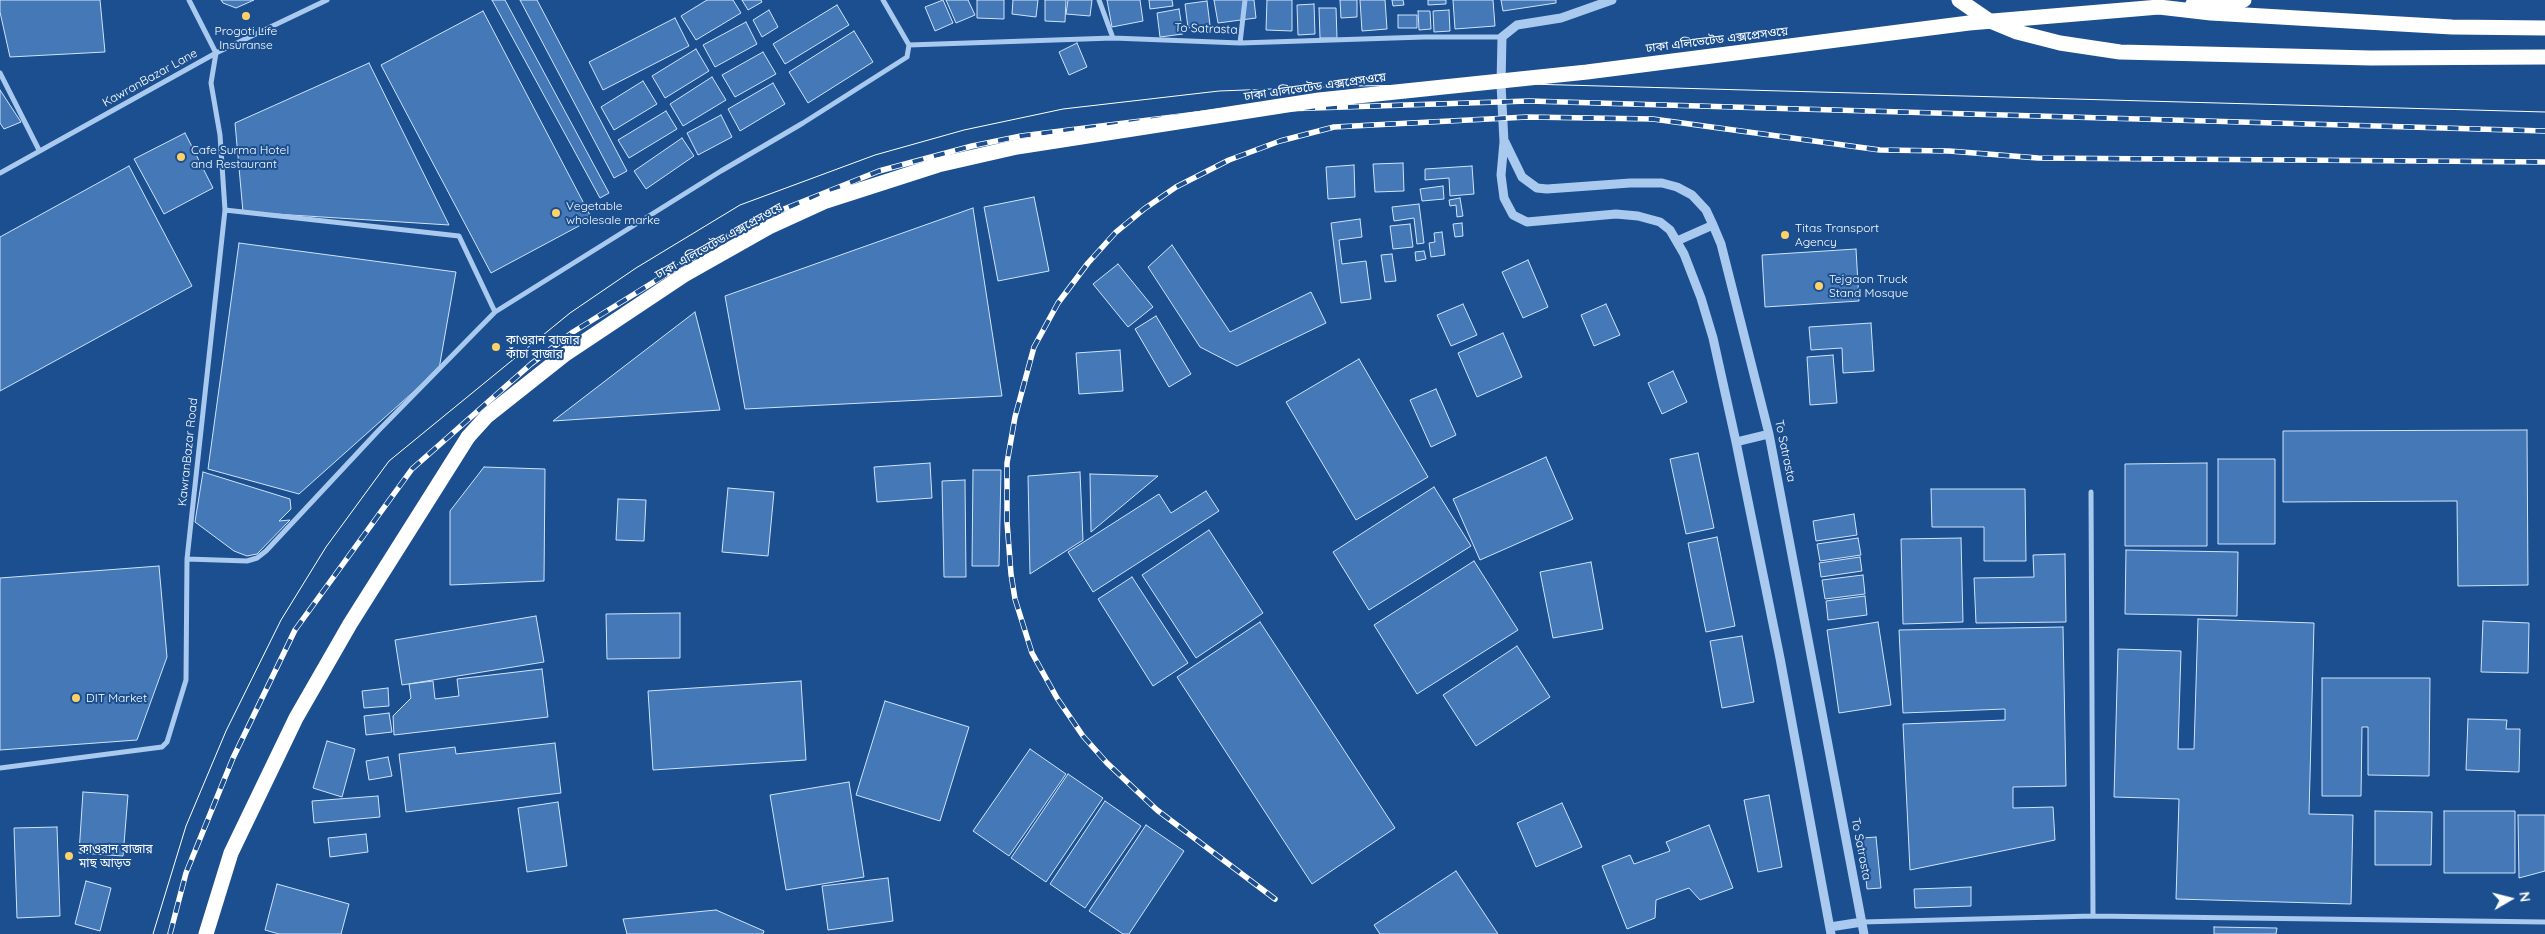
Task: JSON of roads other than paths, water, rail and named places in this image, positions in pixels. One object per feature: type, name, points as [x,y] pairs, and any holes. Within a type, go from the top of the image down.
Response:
[{"type":"highway","points":[[1959,0],[1988,20],[2017,32],[2060,43],[2120,52],[2372,58],[2545,57]]},
{"type":"highway","name":"ঢাকা এলিভেটেড এক্সপ্রেসওয়ে","points":[[206,934],[231,853],[296,718],[350,624],[468,437],[487,416],[564,355],[684,275],[769,227],[826,201],[938,165],[1017,147],[1319,100],[1587,72],[1969,23],[2244,0]]},
{"type":"highway","points":[[2159,7],[2211,13],[2452,27],[2545,28]]},
{"type":"street","points":[[189,0],[216,53]]},
{"type":"street","name":"KawranBazar Lane","points":[[0,173],[216,53],[327,0]]},
{"type":"street","points":[[187,558],[247,561],[266,551],[379,430],[496,312],[714,176],[893,68],[907,57],[908,45],[883,0]]},
{"type":"street","points":[[1099,0],[1113,38]]},
{"type":"street","points":[[1240,43],[1245,0]]},
{"type":"street","points":[[1612,0],[1562,18],[1517,25],[1502,38],[1501,84],[1504,142],[1501,175],[1504,198],[1513,215],[1520,220],[1535,223],[1616,214],[1638,216],[1660,222],[1677,241],[1701,298],[1736,442],[1780,658],[1831,931],[1862,922],[2093,916],[2545,922]]},
{"type":"street","name":"To Satrasta","points":[[908,45],[1113,38],[1240,43],[1424,37],[1502,38]]},
{"type":"street","name":"KawranBazar Road","points":[[0,768],[156,749],[167,742],[186,680],[187,558],[225,210],[220,135],[211,83],[216,53]]},
{"type":"street","points":[[0,74],[39,150]]},
{"type":"street","name":"To Satrasta","points":[[1504,142],[1522,176],[1538,188],[1662,183],[1677,187],[1692,195],[1706,210],[1714,225],[1721,244],[1769,434],[1864,934]]},
{"type":"street","points":[[225,210],[459,236],[496,312]]},
{"type":"street","points":[[1677,241],[1714,225]]},
{"type":"street","points":[[1736,442],[1769,434]]},
{"type":"street","points":[[2091,492],[2093,916]]},
{"type":"tram line","points":[[153,934],[186,826],[226,731],[281,620],[326,547],[389,461],[570,313],[636,268],[740,205],[875,155],[964,130],[1063,109],[1219,91],[1350,86],[1528,84],[2545,112]]},
{"type":"railway","points":[[170,934],[186,873],[233,758],[295,630],[412,469],[531,364],[573,332],[749,223],[879,171],[972,146],[1021,136],[1221,111],[1529,101],[2545,131]]},
{"type":"railway","points":[[1275,899],[1157,810],[1107,763],[1083,736],[1057,698],[1032,653],[1015,599],[1011,574],[1007,522],[1007,463],[1015,417],[1034,347],[1058,303],[1088,263],[1116,232],[1144,209],[1176,187],[1229,160],[1280,141],[1334,127],[1527,117],[1653,119],[1880,150],[1949,151],[2038,158],[2545,162]]},
{"type":"place","name":"Progoti Life Insuranse","points":[[246,16]]},
{"type":"place","name":"Cafe Surma Hotel and Restaurant","points":[[181,157]]},
{"type":"place","name":"Vegetable wholesale marke","points":[[556,213]]},
{"type":"place","name":"Titas Transport Agency","points":[[1785,235]]},
{"type":"place","name":"Tejgaon Truck Stand Mosque","points":[[1819,286]]},
{"type":"place","name":"কাওরান বাজার কাঁচা বাজার","points":[[496,347]]},
{"type":"place","name":"DIT Market","points":[[76,698]]},
{"type":"place","name":"কাওরান বাজার মাছ আড়ত","points":[[69,856]]}]
